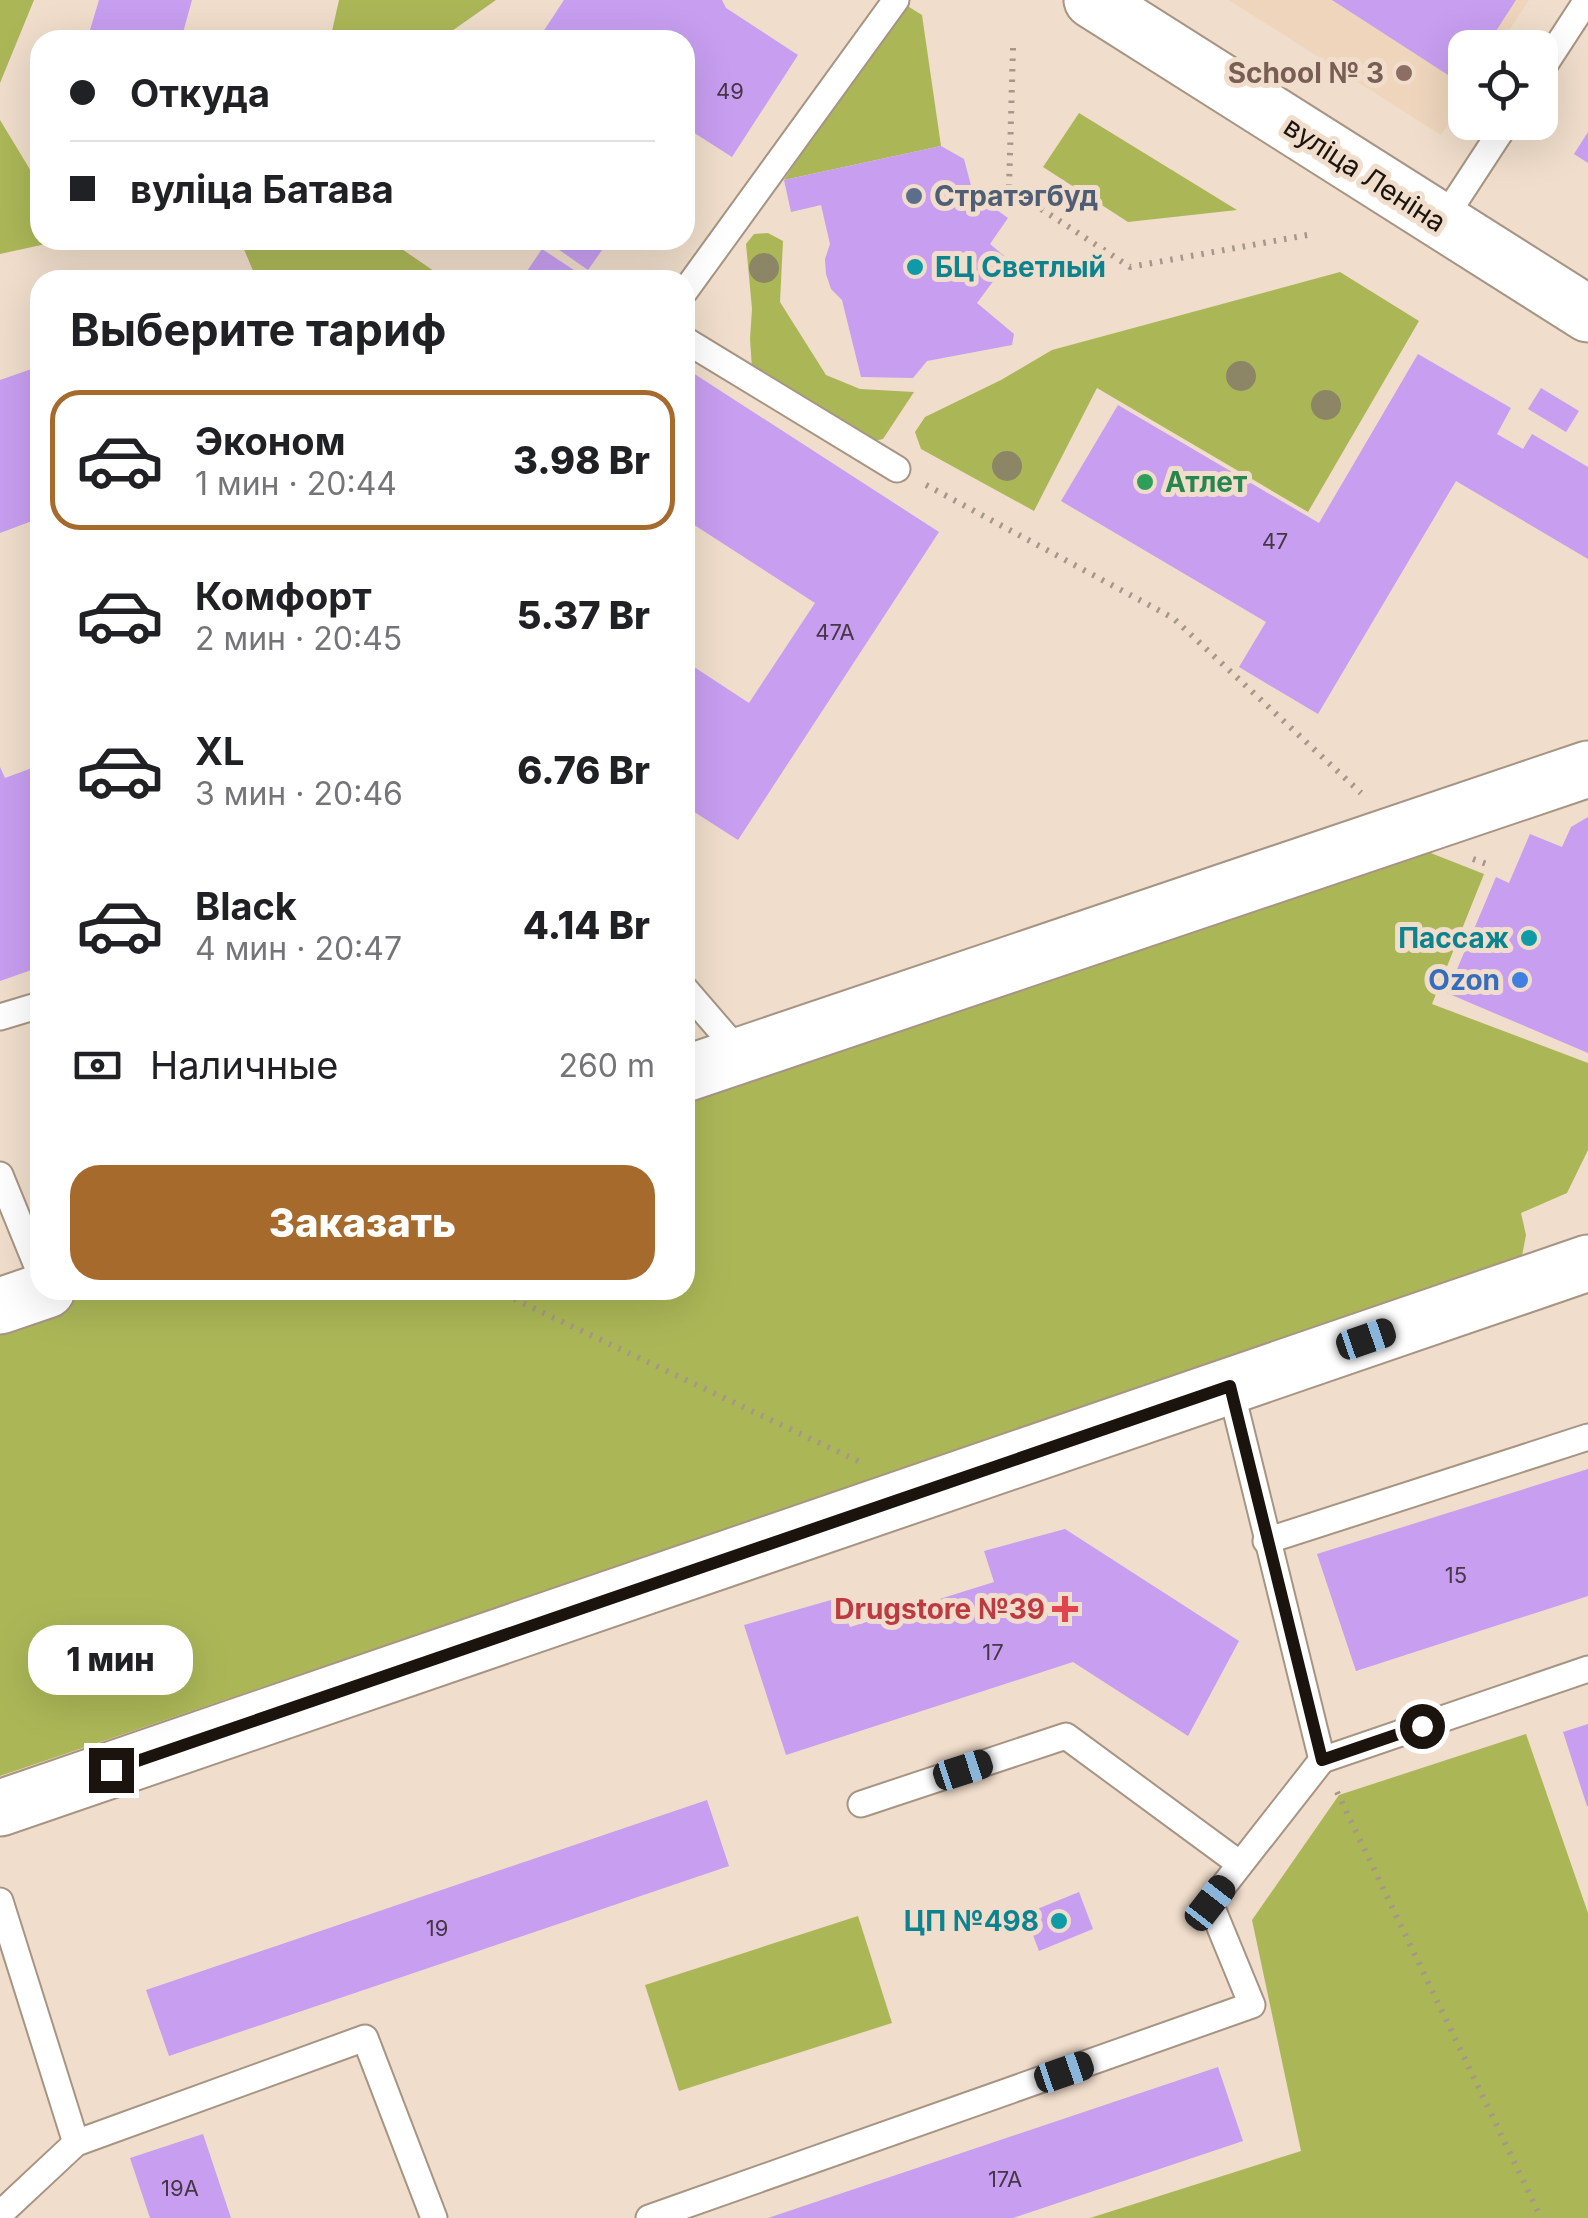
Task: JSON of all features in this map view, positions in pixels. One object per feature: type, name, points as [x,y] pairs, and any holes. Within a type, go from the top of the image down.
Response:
[{"type":"street","name":"вуліца Леніна","points":[[1092,0],[1588,314]]},
{"type":"street","points":[[695,1071],[1588,769]]},
{"type":"street","points":[[0,1808],[1588,1263]]},
{"type":"street","points":[[0,1306],[30,1296]]},
{"type":"lane","points":[[695,277],[896,0]]},
{"type":"lane","points":[[1558,45],[1588,0]]},
{"type":"lane","points":[[1441,222],[1495,140]]},
{"type":"lane","points":[[695,346],[893,467]]},
{"type":"lane","points":[[695,1001],[742,1055]]},
{"type":"lane","points":[[0,1017],[30,1008]]},
{"type":"lane","points":[[0,1175],[30,1248]]},
{"type":"lane","points":[[1230,1386],[1322,1760]]},
{"type":"lane","points":[[1266,1541],[1588,1437]]},
{"type":"lane","points":[[650,2218],[1252,2005],[1210,1903],[1322,1760],[1588,1668]]},
{"type":"lane","points":[[861,1804],[1066,1736],[1240,1864]]},
{"type":"lane","points":[[0,1901],[76,2143]]},
{"type":"lane","points":[[0,2214],[76,2143],[365,2038],[434,2218]]},
{"type":"path","points":[[1012,48],[1009,188],[1130,267],[1313,234]]},
{"type":"path","points":[[893,467],[1173,618],[1402,832],[1492,866]]},
{"type":"path","points":[[516,1300],[923,1491]]},
{"type":"path","points":[[1322,1760],[1540,2218]]},
{"type":"shaded area","name":"School № 3","points":[[1229,0],[1529,0],[1509,30],[1448,30],[1448,124],[1441,135]]},
{"type":"green space","points":[[0,0],[34,0],[0,83]]},
{"type":"green space","points":[[339,0],[496,0],[453,30],[332,30]]},
{"type":"green space","points":[[901,2],[922,15],[941,146],[784,180]]},
{"type":"green space","points":[[1079,113],[1237,210],[1128,222],[1043,167]]},
{"type":"green space","points":[[0,120],[30,170],[30,247],[0,254]]},
{"type":"green space","points":[[768,233],[783,241],[780,302],[826,375],[860,389],[914,392],[883,439],[865,443],[752,368],[746,244],[754,234]]},
{"type":"green space","points":[[244,250],[403,250],[432,270],[253,270]]},
{"type":"green space","points":[[1340,272],[1419,321],[1308,512],[1097,388],[1034,511],[921,449],[915,432],[925,417],[1052,350]]},
{"type":"green space","points":[[1408,844],[1484,874],[1432,1004],[1588,1063],[1588,1150],[1567,1193],[1521,1213],[1526,1235],[1521,1261],[0,1776],[0,1325],[74,1300],[695,1300],[695,1089]]},
{"type":"green space","points":[[1526,1734],[1588,1913],[1588,2218],[1090,2218],[1301,2151],[1252,1920],[1339,1795]]},
{"type":"green space","points":[[858,1916],[892,2023],[679,2091],[645,1985]]},
{"type":"building","points":[[99,0],[192,0],[184,30],[90,30]]},
{"type":"building","points":[[564,0],[722,0],[726,8],[798,55],[732,157],[695,133],[695,30],[544,30]]},
{"type":"building","points":[[1332,0],[1516,0],[1497,30],[1448,30],[1448,75]]},
{"type":"building","points":[[1588,132],[1588,163],[1574,154]]},
{"type":"building","name":"БЦ Светлый","points":[[941,146],[964,159],[973,193],[1008,218],[990,244],[1009,260],[977,303],[1014,334],[1012,345],[927,361],[913,378],[861,377],[842,300],[831,289],[826,274],[830,244],[821,205],[791,212],[784,180]]},
{"type":"building","points":[[544,250],[574,270],[528,270]]},
{"type":"building","points":[[559,250],[602,250],[588,270]]},
{"type":"building","points":[[1418,354],[1511,408],[1497,434],[1523,449],[1532,434],[1588,467],[1588,559],[1456,481],[1318,714],[1239,667],[1266,622],[1061,501],[1118,405],[1319,523]]},
{"type":"building","points":[[30,370],[30,522],[0,533],[0,380]]},
{"type":"building","points":[[695,374],[939,532],[738,840],[695,812],[695,668],[749,703],[815,603],[695,525]]},
{"type":"building","points":[[1541,388],[1579,411],[1566,432],[1528,409]]},
{"type":"building","points":[[0,767],[5,778],[30,769],[30,970],[0,981]]},
{"type":"building","name":"Пассаж","points":[[1588,817],[1588,1053],[1447,993],[1496,877],[1509,883],[1530,834],[1562,847],[1571,827]]},
{"type":"building","points":[[1588,1469],[1588,1596],[1356,1671],[1317,1554]]},
{"type":"building","points":[[1065,1529],[1239,1641],[1188,1736],[1073,1662],[786,1755],[744,1625],[838,1598],[850,1627],[994,1582],[984,1551]]},
{"type":"building","points":[[1588,1724],[1588,1806],[1587,1806],[1563,1732]]},
{"type":"building","points":[[707,1800],[729,1866],[169,2056],[146,1990]]},
{"type":"building","name":"ЦП №498","points":[[1079,1892],[1093,1929],[1039,1951],[1025,1914]]},
{"type":"building","points":[[1218,2067],[1243,2141],[1013,2218],[768,2218]]},
{"type":"building","points":[[203,2134],[231,2218],[150,2218],[130,2158]]},
{"type":"place","name":"School № 3","points":[[1404,73]]},
{"type":"place","name":"Стратэгбуд","points":[[914,196]]},
{"type":"place","name":"БЦ Светлый","points":[[915,267]]},
{"type":"place","name":"Атлет","points":[[1145,482]]},
{"type":"place","name":"Пассаж","points":[[1529,938]]},
{"type":"place","name":"Ozon","points":[[1520,980]]},
{"type":"place","name":"Drugstore №39","points":[[1065,1609]]},
{"type":"place","name":"ЦП №498","points":[[1059,1921]]},
{"type":"route","points":[[111,1770],[1230,1386],[1322,1760],[1422,1726]]}]
